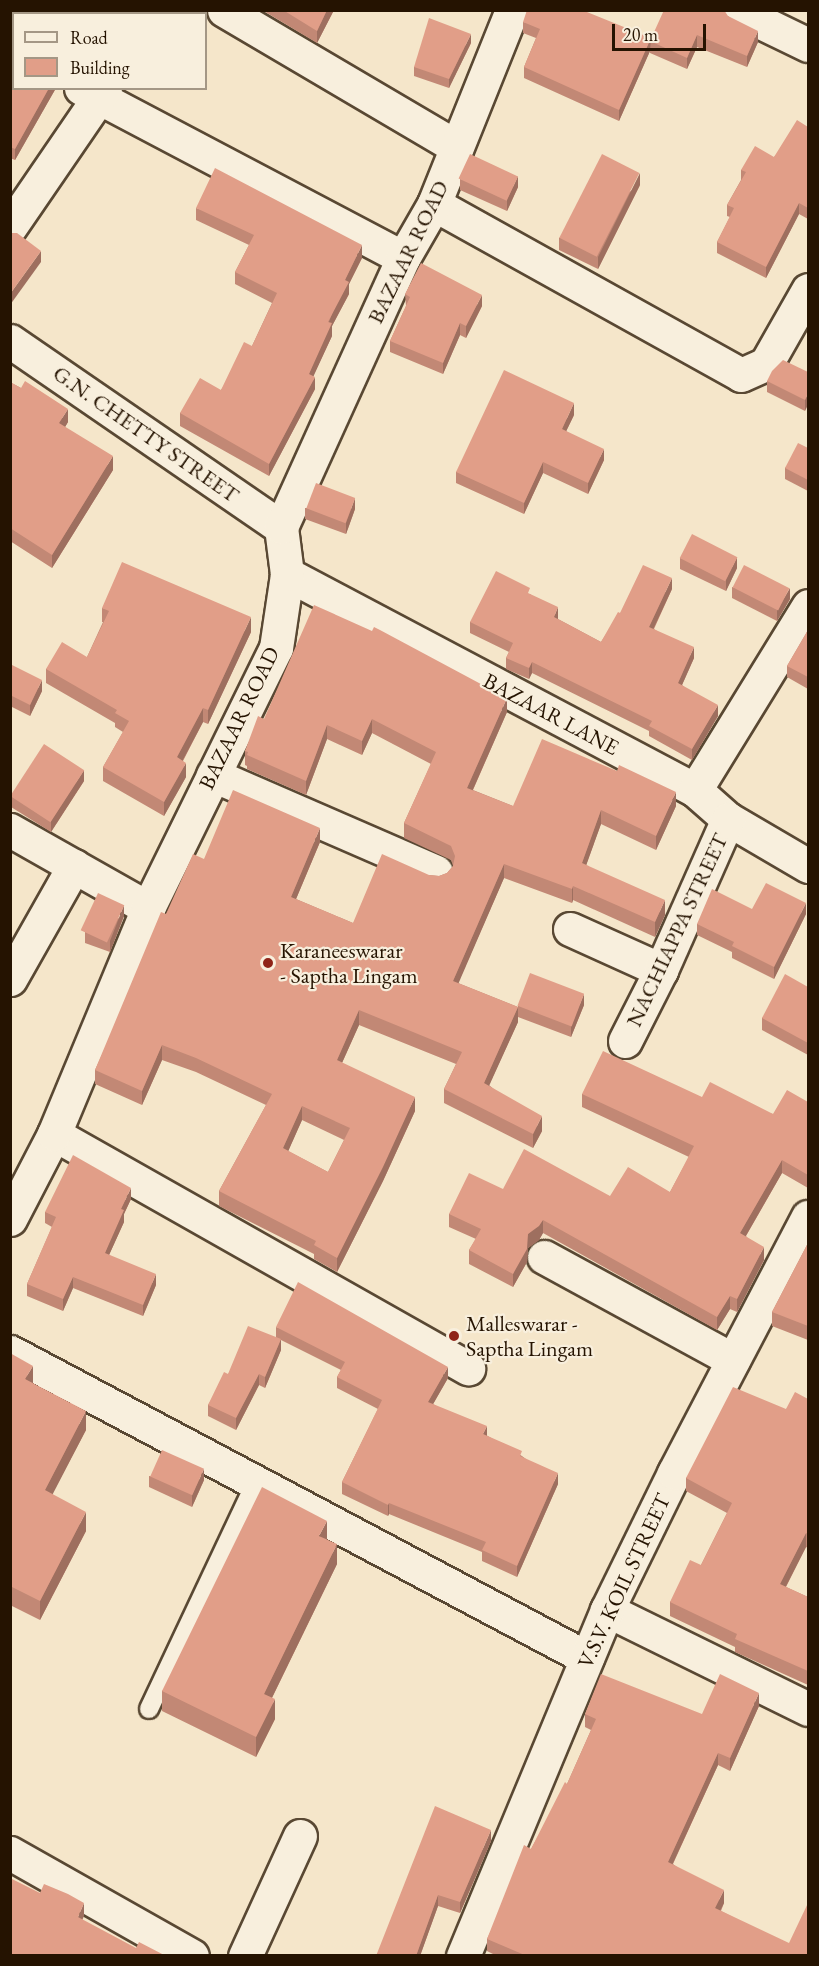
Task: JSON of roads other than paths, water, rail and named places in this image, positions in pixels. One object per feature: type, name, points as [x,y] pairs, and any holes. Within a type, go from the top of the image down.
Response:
[{"type":"street","points":[[225,10],[457,147]]},
{"type":"street","name":"BAZAAR ROAD","points":[[10,1219],[54,1134],[148,908],[276,648],[287,574],[281,527],[403,258],[434,204],[512,10]]},
{"type":"street","points":[[750,13],[808,45]]},
{"type":"street","points":[[10,227],[95,92],[403,258]]},
{"type":"street","points":[[434,204],[741,375],[766,364],[808,290]]},
{"type":"street","name":"G.N. CHETTY STREET","points":[[10,340],[281,527]]},
{"type":"street","name":"BAZAAR LANE","points":[[287,574],[695,790],[728,819],[808,866]]},
{"type":"street","points":[[695,790],[808,606]]},
{"type":"street","points":[[213,775],[436,872]]},
{"type":"street","name":"NACHIAPPA STREET","points":[[625,1041],[661,970],[728,819]]},
{"type":"street","points":[[10,830],[148,908]]},
{"type":"street","points":[[10,979],[74,866]]},
{"type":"street","points":[[570,929],[661,970]]},
{"type":"street","points":[[54,1134],[468,1368]]},
{"type":"street","name":"V.S.V. KOIL STREET","points":[[463,1956],[607,1610],[808,1217]]},
{"type":"street","points":[[544,1257],[733,1360]]},
{"type":"street","points":[[10,1352],[587,1658]]},
{"type":"street","points":[[607,1610],[808,1709]]},
{"type":"street","points":[[245,1956],[300,1836]]},
{"type":"street","points":[[10,1853],[192,1956]]},
{"type":"lane","points":[[149,1709],[256,1482]]},
{"type":"place","name":"Karaneeswarar - Saptha Lingam","points":[[268,963]]},
{"type":"place","name":"Malleswarar - Saptha Lingam","points":[[454,1336]]}]
